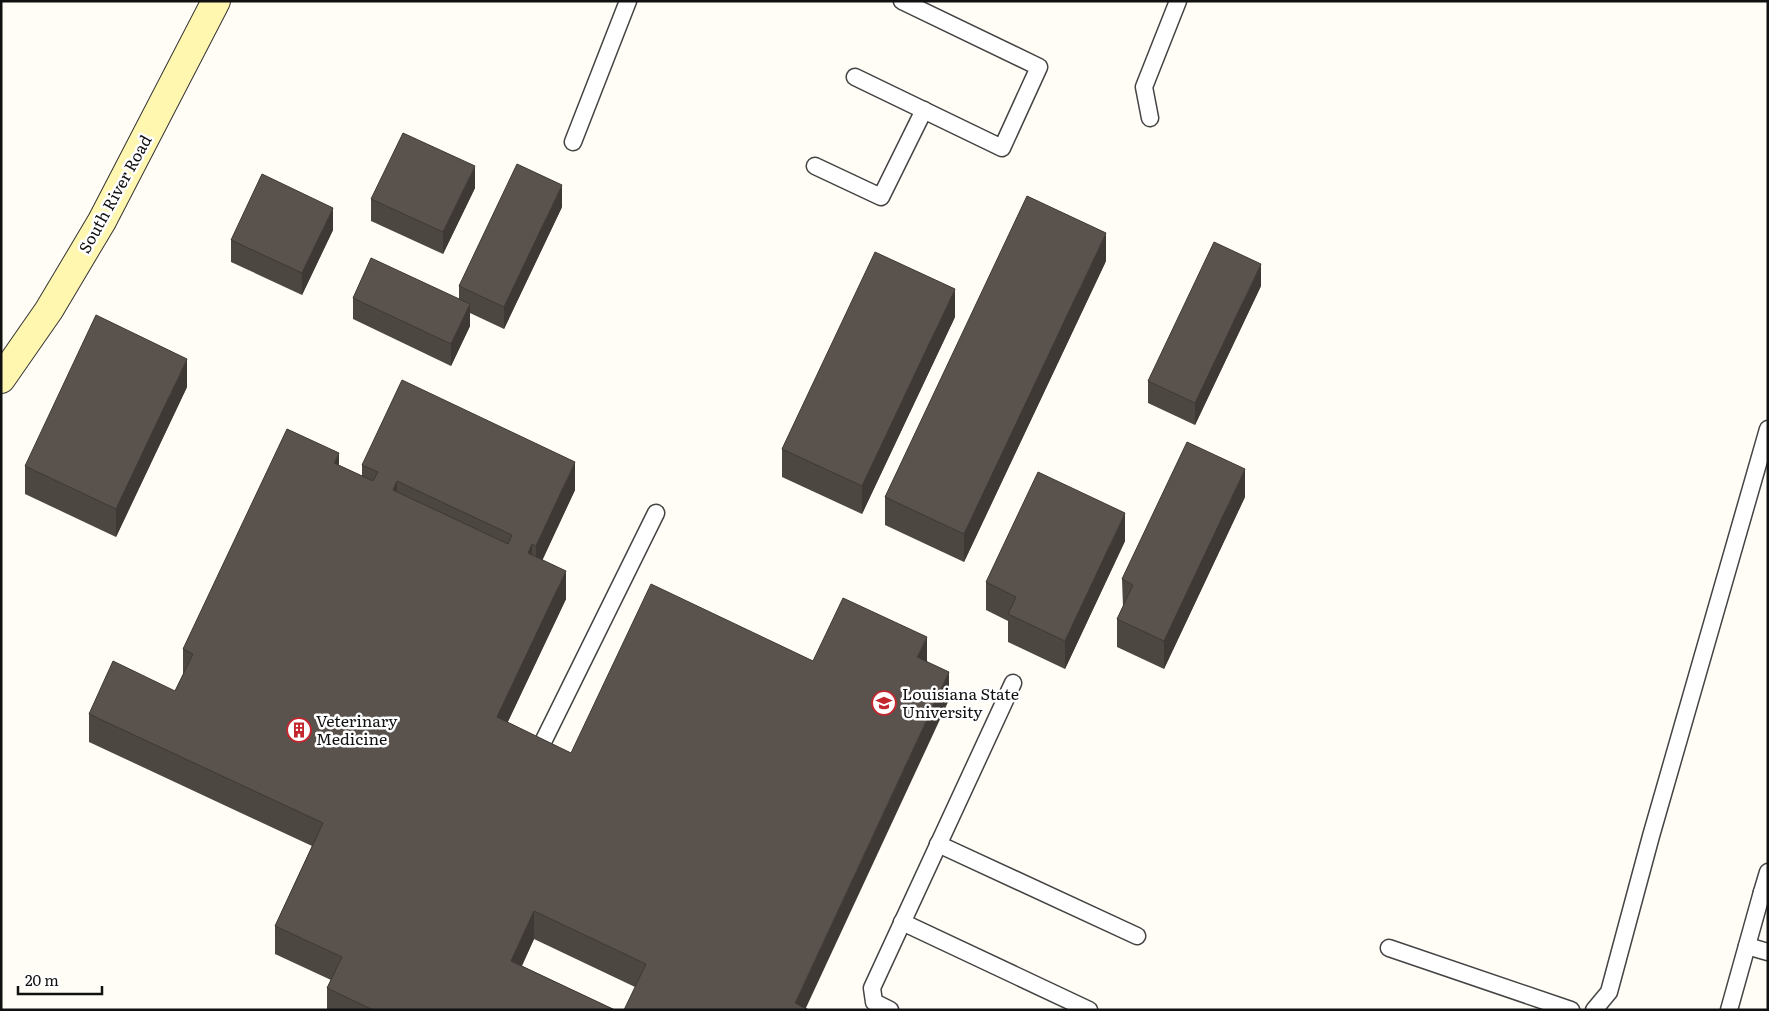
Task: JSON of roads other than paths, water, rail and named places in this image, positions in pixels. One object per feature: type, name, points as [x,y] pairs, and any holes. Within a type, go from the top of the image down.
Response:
[{"type":"main road","name":"South River Road","points":[[1,378],[49,310],[102,222],[216,1]]},
{"type":"lane","points":[[573,142],[628,1]]},
{"type":"lane","points":[[855,76],[1002,148],[1039,67],[902,1]]},
{"type":"lane","points":[[1150,118],[1144,87],[1178,1]]},
{"type":"lane","points":[[814,166],[881,197],[924,110]]},
{"type":"lane","points":[[1594,1010],[1609,992],[1650,836],[1768,429]]},
{"type":"lane","points":[[540,748],[656,513]]},
{"type":"lane","points":[[890,1010],[874,1002],[872,988],[1012,683]]},
{"type":"lane","points":[[938,844],[1137,936]]},
{"type":"lane","points":[[1729,1010],[1747,946],[1765,893],[1768,872]]},
{"type":"lane","points":[[902,922],[1089,1010]]},
{"type":"lane","points":[[1747,946],[1768,952]]},
{"type":"lane","points":[[1389,948],[1571,1010]]},
{"type":"place","name":"Louisiana State University","points":[[884,703]]},
{"type":"place","name":"Veterinary Medicine","points":[[299,730]]}]
